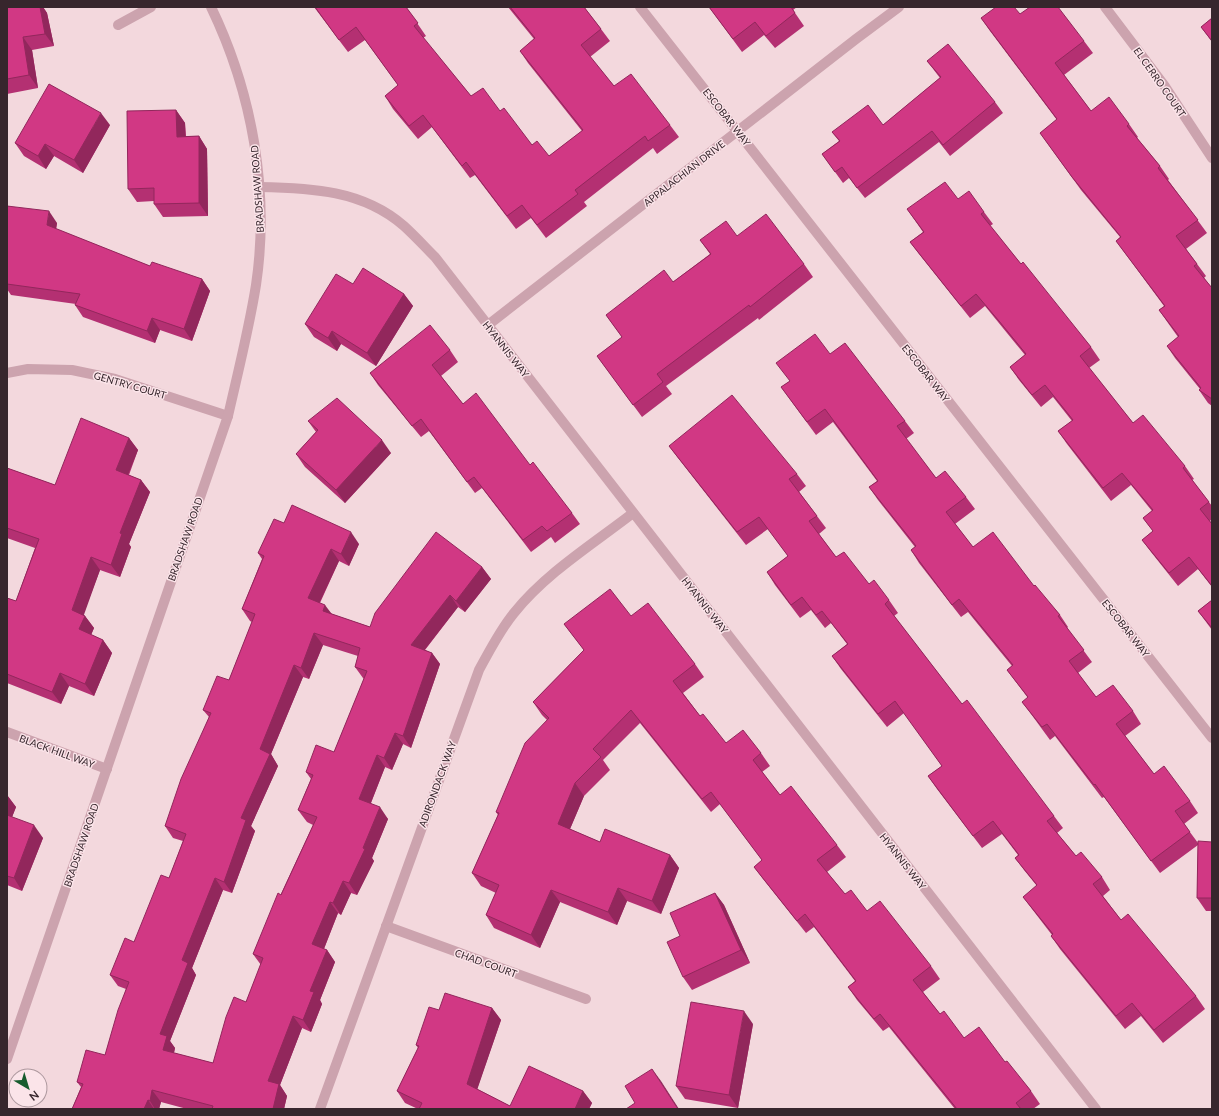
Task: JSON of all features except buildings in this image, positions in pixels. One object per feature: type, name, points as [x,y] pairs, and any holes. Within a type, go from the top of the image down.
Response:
[{"type":"street","points":[[118,25],[151,7]]},
{"type":"street","name":"BRADSHAW ROAD","points":[[7,1059],[228,416],[245,343],[256,284],[260,232],[259,187],[254,137],[242,87],[226,37],[211,7]]},
{"type":"street","name":"ESCOBAR WAY","points":[[640,7],[1212,738]]},
{"type":"street","name":"APPALACHIAN DRIVE","points":[[488,325],[899,7]]},
{"type":"street","name":"EL CERRO COURT","points":[[1105,7],[1164,85],[1212,158]]},
{"type":"street","name":"HYANNIS WAY","points":[[259,187],[325,190],[360,201],[386,213],[404,226],[435,257],[1096,1109]]},
{"type":"street","name":"GENTRY COURT","points":[[7,373],[28,369],[72,370],[115,379],[228,416]]},
{"type":"street","name":"ADIRONDACK WAY","points":[[320,1109],[479,670],[501,630],[515,612],[548,578],[633,513]]},
{"type":"street","name":"BLACK HILL WAY","points":[[7,732],[107,769]]},
{"type":"street","name":"CHAD COURT","points":[[386,926],[586,999]]}]
